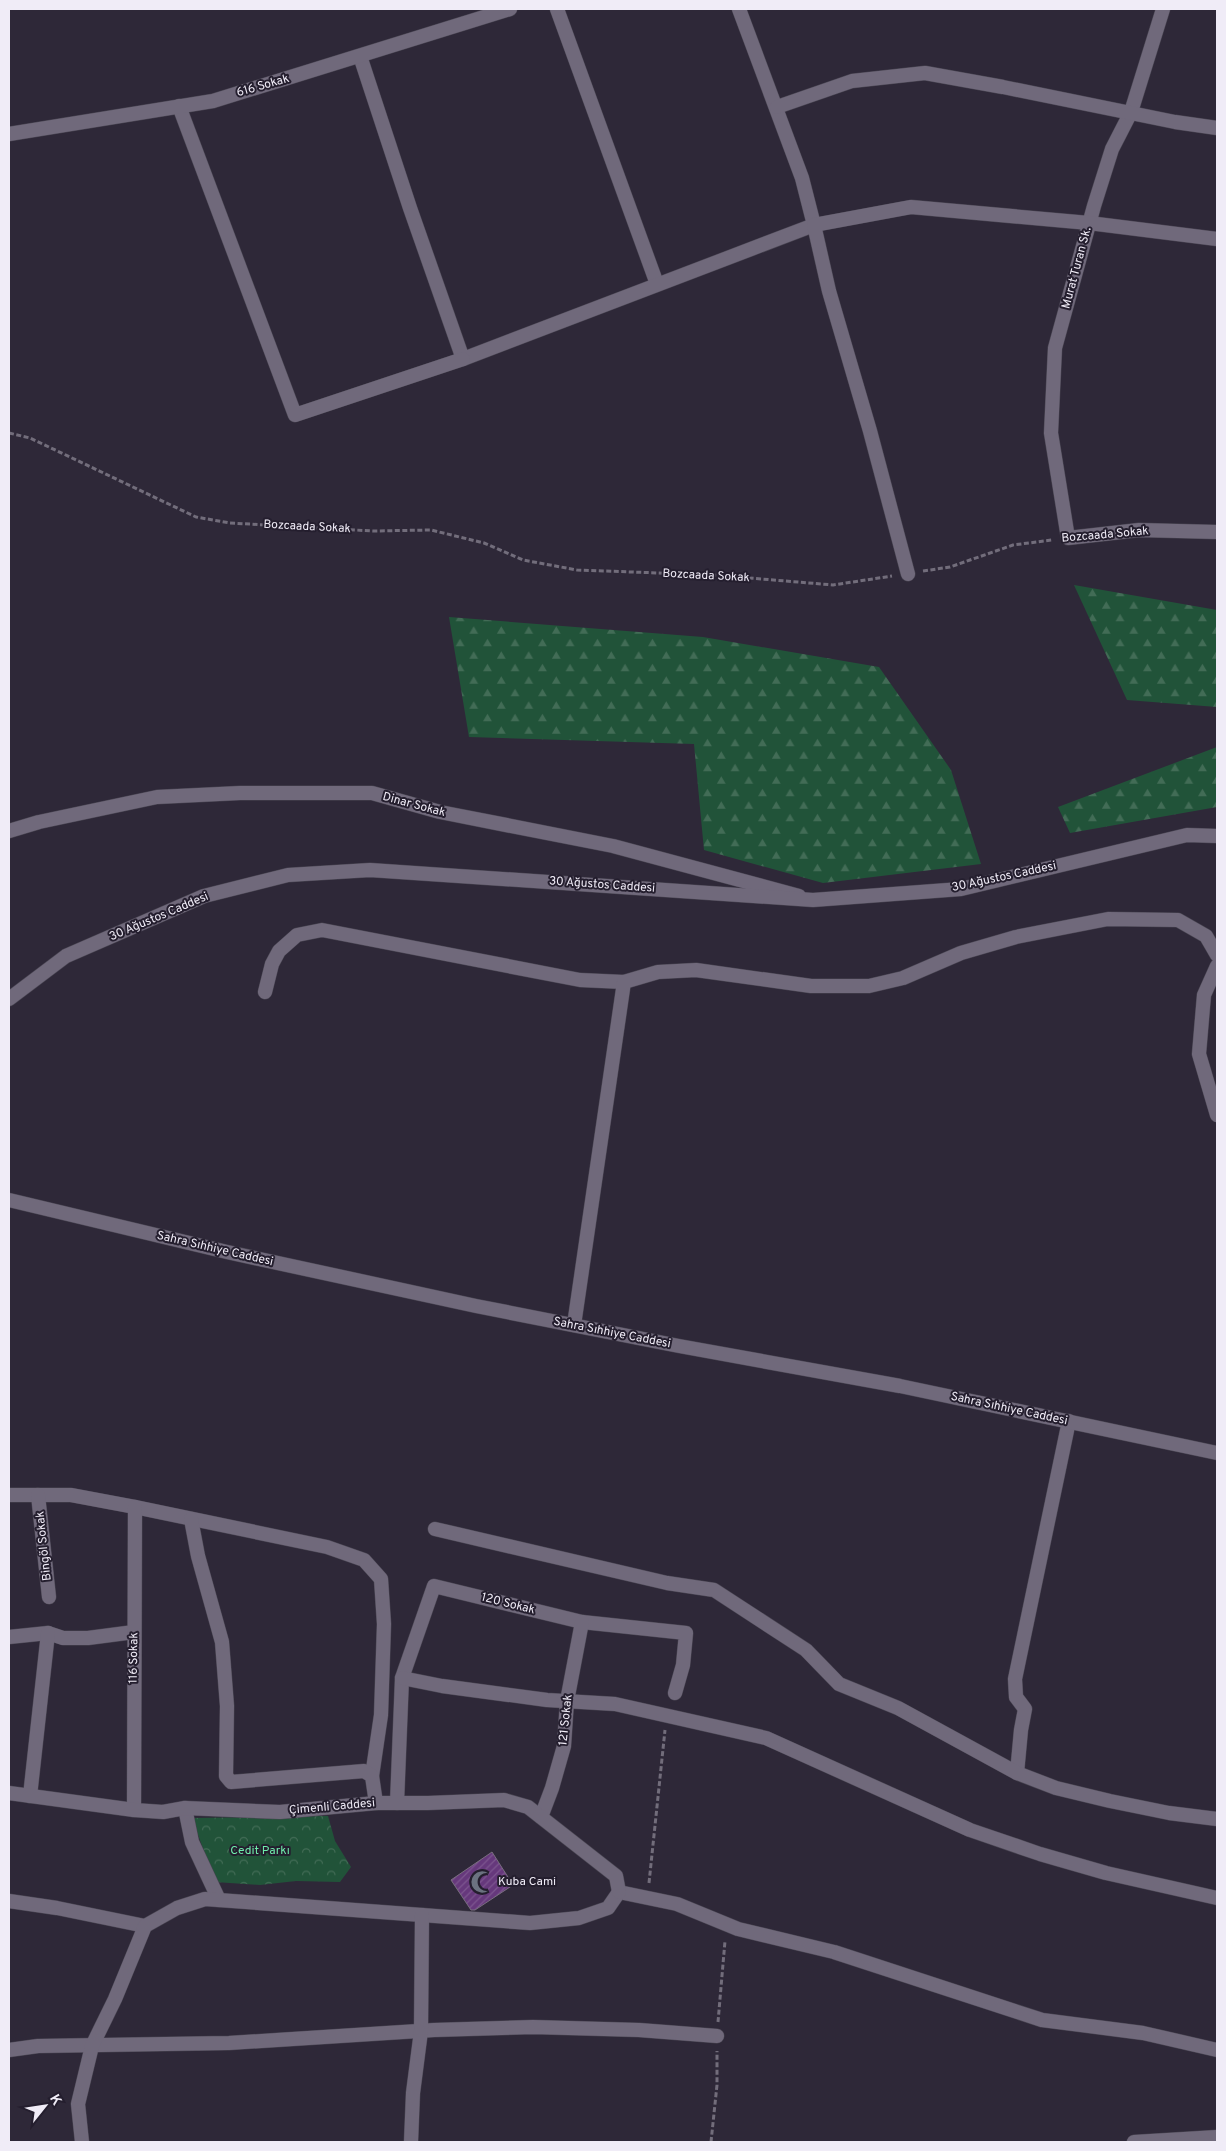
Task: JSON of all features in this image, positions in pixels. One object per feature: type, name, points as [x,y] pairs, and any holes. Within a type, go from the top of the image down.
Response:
[{"type":"street","name":"616 Sokak","points":[[9,134],[213,101],[510,9]]},
{"type":"street","points":[[557,9],[657,284]]},
{"type":"street","points":[[740,9],[802,178],[829,291],[870,431],[908,574]]},
{"type":"street","name":"Murat Turan Sk.","points":[[1068,538],[1051,433],[1055,348],[1089,222],[1112,149],[1131,112],[1164,9]]},
{"type":"street","points":[[360,56],[463,358]]},
{"type":"street","points":[[777,107],[852,81],[926,73],[1175,122],[1217,128]]},
{"type":"street","points":[[179,106],[295,414],[463,358],[814,226],[910,206],[1089,222],[1217,239]]},
{"type":"street","name":"Bozcaada Sokak","points":[[1068,538],[1139,530],[1217,532]]},
{"type":"street","name":"Dinar Sokak","points":[[9,831],[39,822],[157,797],[240,794],[372,794],[440,812],[613,846],[813,900]]},
{"type":"street","name":"30 Ağustos Caddesi","points":[[9,999],[66,956],[204,896],[288,875],[370,870],[813,900],[961,889],[1187,835],[1217,836]]},
{"type":"street","points":[[265,992],[272,964],[279,951],[297,935],[322,930],[580,980],[624,982],[658,972],[696,970],[811,986],[869,986],[903,978],[961,954],[1016,937],[1108,919],[1178,920],[1206,936],[1217,954]]},
{"type":"street","points":[[1217,966],[1204,995],[1199,1054],[1217,1115]]},
{"type":"street","points":[[574,1325],[624,982]]},
{"type":"street","name":"Sahra Sıhhiye Caddesi","points":[[9,1200],[227,1252],[574,1325],[900,1386],[1217,1453]]},
{"type":"street","points":[[1017,1774],[1021,1730],[1026,1709],[1016,1697],[1015,1679],[1069,1421]]},
{"type":"street","points":[[9,1495],[71,1496],[134,1507],[327,1547],[364,1560],[381,1579],[384,1624],[381,1715],[372,1776],[376,1803]]},
{"type":"street","name":"Bingöl Sokak","points":[[38,1495],[49,1597]]},
{"type":"street","name":"116 Sokak","points":[[134,1507],[134,1810]]},
{"type":"street","points":[[191,1519],[198,1556],[222,1642],[227,1706],[226,1776],[231,1782],[364,1771],[372,1776]]},
{"type":"street","points":[[435,1529],[667,1583],[714,1590],[806,1650],[838,1684],[898,1708],[1017,1774],[1056,1788],[1110,1801],[1169,1813],[1217,1819]]},
{"type":"street","name":"120 Sokak","points":[[402,1678],[434,1586],[582,1622],[686,1633],[684,1665],[675,1693]]},
{"type":"street","name":"121 Sokak","points":[[541,1817],[552,1788],[564,1746],[567,1701],[582,1622]]},
{"type":"street","points":[[9,1637],[48,1633],[64,1638],[88,1638],[134,1632]]},
{"type":"street","points":[[30,1796],[48,1633]]},
{"type":"street","points":[[397,1803],[402,1678],[442,1686],[567,1701],[615,1704],[766,1738],[970,1830],[1040,1854],[1106,1873],[1217,1898]]},
{"type":"street","name":"Çimenli Caddesi","points":[[9,1793],[134,1810],[163,1812],[185,1808],[280,1812],[376,1803],[504,1800],[528,1807],[616,1876],[619,1892]]},
{"type":"street","points":[[185,1808],[192,1842],[219,1900]]},
{"type":"street","points":[[82,2142],[78,2104],[92,2046],[115,1999],[145,1926],[177,1908],[205,1899],[530,1923],[579,1918],[608,1908],[619,1892],[677,1904],[757,1935],[834,1952],[1042,2020],[1143,2033],[1217,2050]]},
{"type":"street","points":[[9,1901],[57,1908],[145,1926]]},
{"type":"street","points":[[411,2142],[413,2093],[421,2031],[422,1915]]},
{"type":"street","points":[[9,2050],[38,2046],[229,2043],[421,2031],[533,2027],[639,2030],[716,2036]]},
{"type":"street","points":[[1134,2142],[1217,2138]]},
{"type":"path","name":"Bozcaada Sokak","points":[[9,433],[30,438],[196,517],[230,523],[289,527],[373,531],[431,530],[484,543],[523,560],[577,570],[714,575],[833,584],[908,574],[950,566],[1013,546],[1068,538]]},
{"type":"path","points":[[648,1898],[664,1742]]},
{"type":"path","points":[[711,2142],[717,2086],[716,2036],[726,1924]]},
{"type":"green space","points":[[1074,585],[1217,610],[1217,707],[1127,700]]},
{"type":"green space","points":[[449,617],[703,637],[879,667],[951,770],[981,864],[823,883],[704,850],[694,744],[469,737]]},
{"type":"green space","points":[[1217,747],[1217,807],[1070,833],[1058,807]]},
{"type":"green space","name":"Cedit Parkı","points":[[328,1816],[335,1841],[351,1867],[340,1882],[296,1881],[260,1885],[215,1882],[192,1818]]},
{"type":"building","name":"Kuba Cami","points":[[492,1852],[513,1885],[475,1910],[471,1910],[451,1880]]},
{"type":"place","name":"Kuba Cami","points":[[482,1882]]}]
